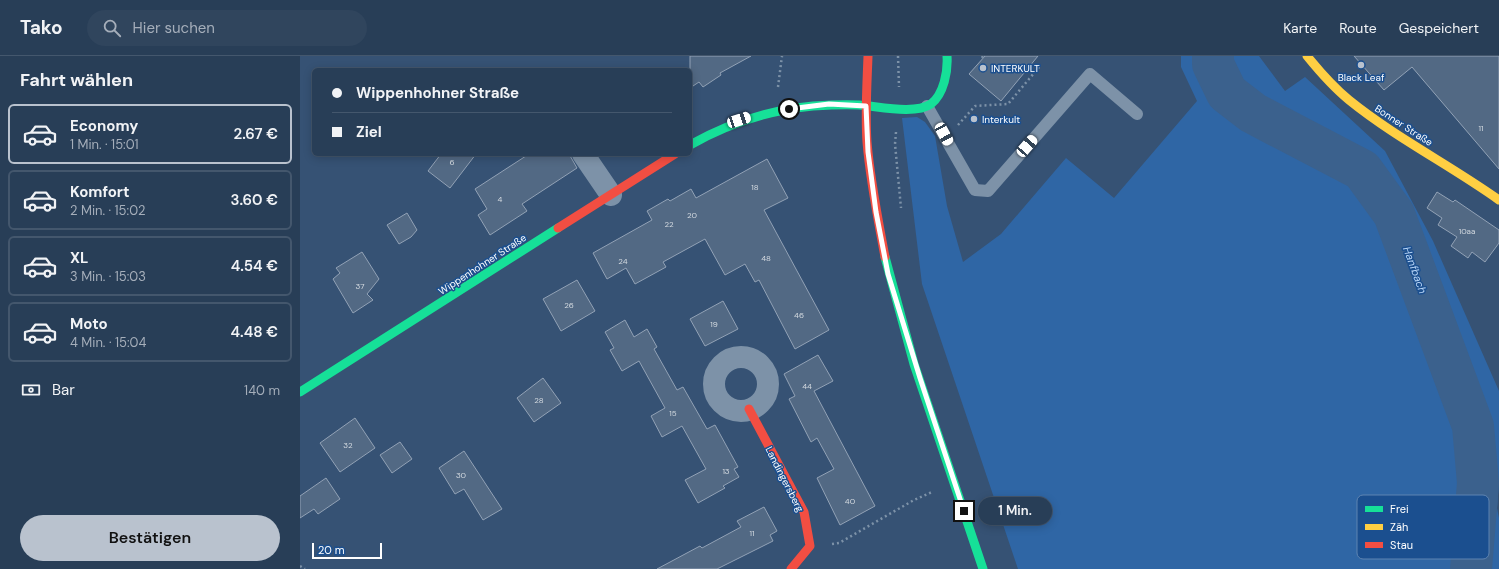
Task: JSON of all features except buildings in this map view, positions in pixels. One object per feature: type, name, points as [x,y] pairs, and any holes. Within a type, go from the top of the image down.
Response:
[{"type":"street","points":[[868,56],[866,106],[868,152],[876,212],[888,274],[920,378],[983,569]]},
{"type":"street","points":[[692,144],[726,125],[752,116],[776,111],[829,104],[898,108],[927,106],[935,99],[943,83],[948,70],[947,56]]},
{"type":"street","name":"Bonner Straße","points":[[1306,56],[1362,111],[1498,197]]},
{"type":"street","points":[[584,156],[610,195]]},
{"type":"street","name":"Wippenhohner Straße","points":[[300,392],[672,156]]},
{"type":"street","name":"Landingersberg","points":[[749,409],[804,512],[810,546]]},
{"type":"street","points":[[791,569],[810,546]]},
{"type":"lane","points":[[927,106],[975,190],[988,191],[1090,74],[1137,114]]},
{"type":"path","points":[[776,111],[782,56]]},
{"type":"path","points":[[898,56],[900,77],[895,144],[901,212]]},
{"type":"path","points":[[944,134],[960,124],[975,106],[1008,104],[1040,66]]},
{"type":"path","points":[[810,546],[839,543],[914,500]]},
{"type":"path","points":[[300,566],[305,569]]},
{"type":"shaded area","points":[[1181,56],[1259,56],[1285,91],[1305,77],[1385,151],[1433,241],[1499,391],[1499,482],[1497,508],[1499,518],[1499,569],[1018,569],[922,284],[902,118],[917,117],[925,122],[935,136],[947,206],[963,262],[1001,234],[1066,158],[1114,198],[1197,101],[1181,67]]},
{"type":"waterway","name":"Hanfbach","points":[[1213,56],[1213,64],[1227,93],[1253,113],[1362,170],[1394,214],[1473,426],[1478,483],[1477,495]]},
{"type":"waterway","name":"Hanfbach","points":[[1471,569],[1472,559]]},
{"type":"traffic: fast","points":[[692,144],[734,124],[765,114],[797,108],[842,105],[859,105],[896,109],[916,109],[924,107],[931,104],[935,100],[942,88],[946,75],[947,56]]},
{"type":"traffic: fast","points":[[300,392],[558,228]]},
{"type":"traffic: fast","points":[[885,257],[914,364],[983,569]]},
{"type":"traffic: slow","points":[[1307,56],[1338,90],[1367,114],[1499,200]]},
{"type":"traffic: jam","points":[[868,56],[866,110],[868,156],[885,257]]},
{"type":"traffic: jam","points":[[558,228],[672,156]]},
{"type":"traffic: jam","points":[[749,409],[804,512],[810,546],[791,569]]},
{"type":"place","name":"Black Leaf","points":[[1361,65]]},
{"type":"place","name":"INTERKULT","points":[[983,68]]},
{"type":"place","name":"Interkult","points":[[974,119]]},
{"type":"route","points":[[789,109],[829,104],[866,106],[868,152],[876,212],[888,274],[920,378],[964,511]]}]
